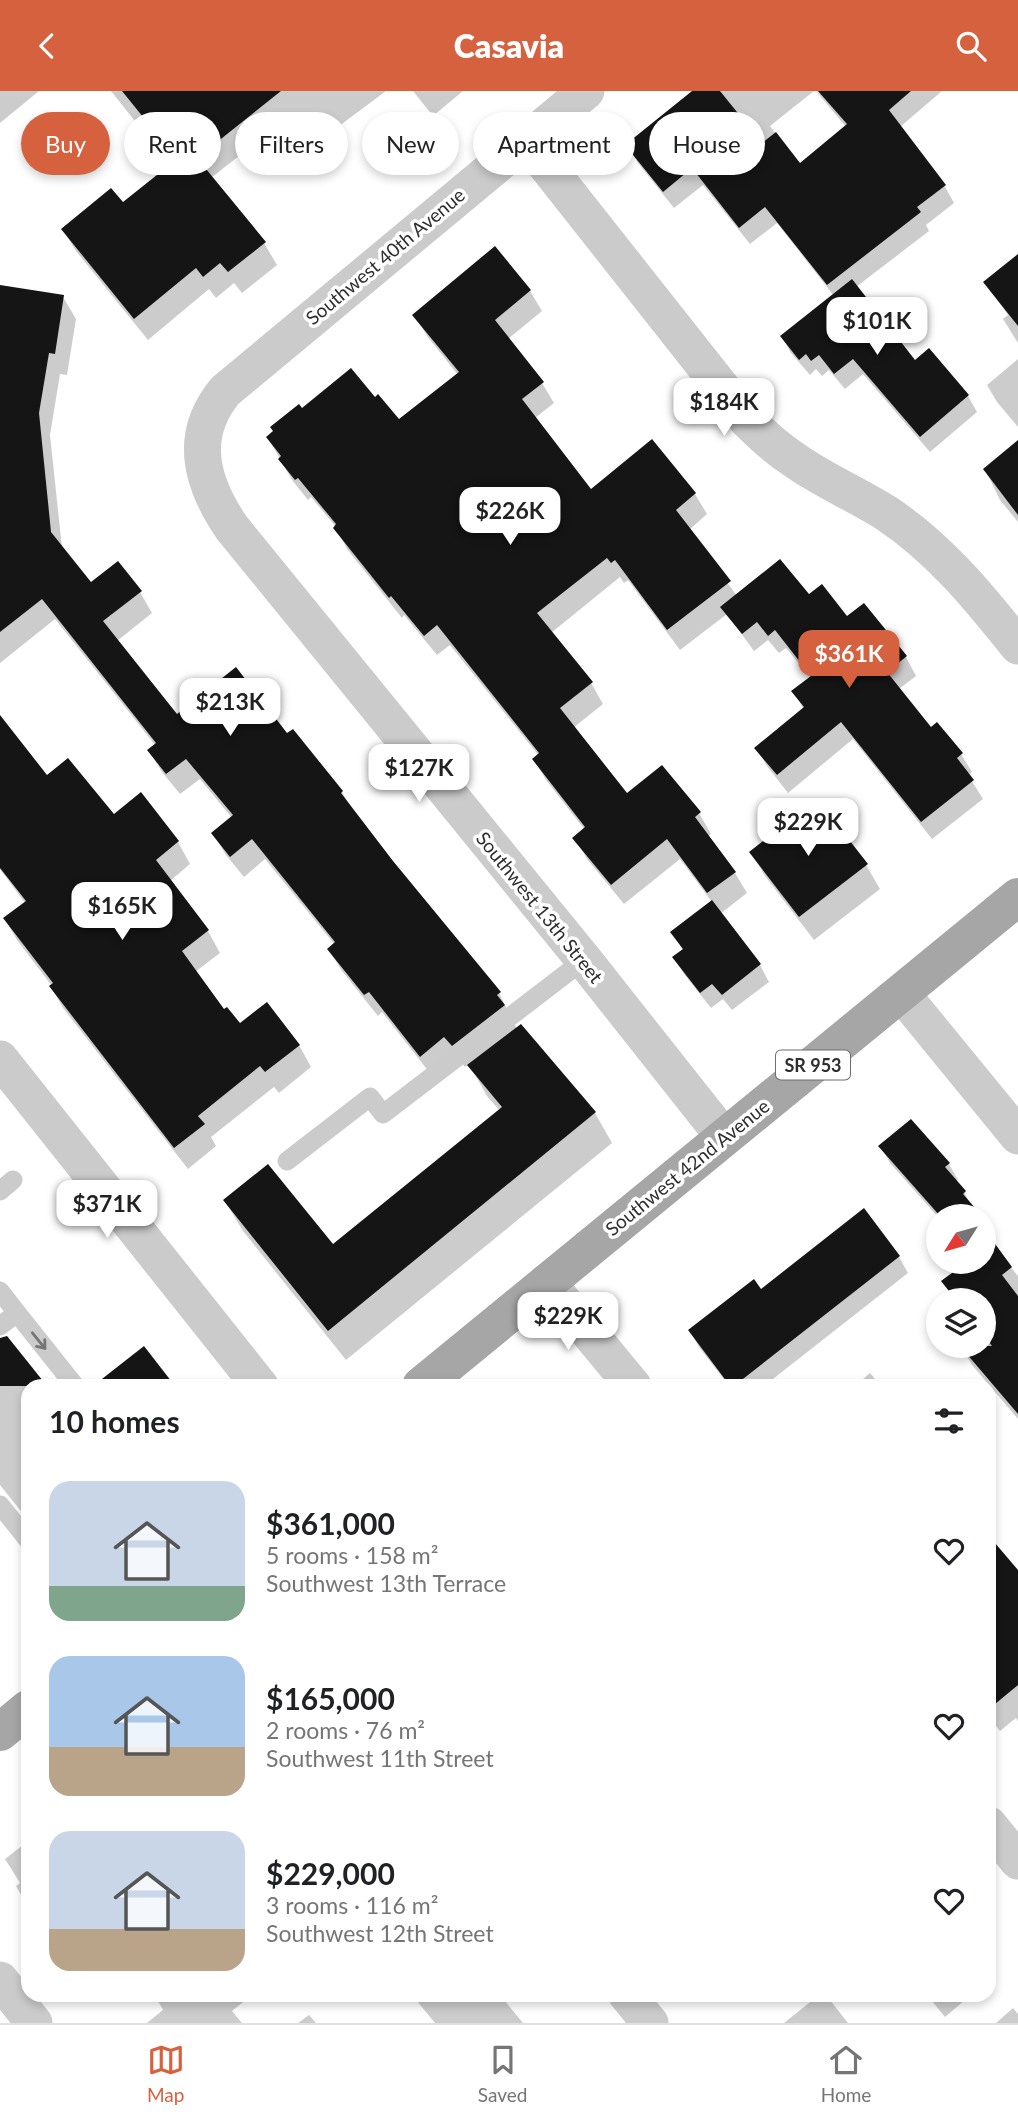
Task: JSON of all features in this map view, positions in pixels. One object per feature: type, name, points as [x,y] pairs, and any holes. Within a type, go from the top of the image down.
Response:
[{"type":"main road","name":"Southwest 42nd Avenue","points":[[429,1379],[1018,897]]},
{"type":"main road","points":[[0,1732],[21,1715]]},
{"type":"street","name":"Southwest 40th Avenue","points":[[560,112],[586,91]]},
{"type":"street","name":"Southwest 40th Avenue","points":[[202,435],[213,406],[242,375],[484,175]]},
{"type":"street","points":[[554,175],[748,421],[794,460],[887,514],[924,543],[974,591],[1018,646]]},
{"type":"street","name":"Southwest 13th Street","points":[[202,435],[202,451],[210,489],[232,528],[724,1137]]},
{"type":"street","points":[[901,993],[1018,1136]]},
{"type":"street","points":[[0,1059],[254,1379]]},
{"type":"street","points":[[547,1282],[627,1379]]},
{"type":"street","points":[[996,1834],[1018,1861]]},
{"type":"street","points":[[0,1980],[34,2023]]},
{"type":"street","points":[[633,2002],[650,2023]]},
{"type":"lane","points":[[287,1161],[370,1097],[383,1114],[583,960]]},
{"type":"lane","points":[[0,1291],[69,1379]]},
{"type":"lane","points":[[0,1326],[17,1313]]},
{"type":"lane","points":[[0,1504],[21,1531]]},
{"type":"building","points":[[122,91],[281,91],[255,112],[235,112],[235,128],[221,139],[221,112],[139,112]]},
{"type":"building","points":[[692,91],[720,91],[737,112],[666,112]]},
{"type":"building","points":[[818,91],[911,91],[889,110],[946,185],[917,207],[921,212],[827,285],[765,207],[739,228],[697,175],[765,175],[765,141],[776,132],[800,163],[847,124]]},
{"type":"building","points":[[649,126],[649,175],[635,157],[635,137]]},
{"type":"building","points":[[157,175],[211,175],[266,242],[228,272],[220,263],[203,277],[196,268],[134,319],[61,229],[111,188],[123,202]]},
{"type":"building","points":[[649,175],[684,175],[663,192]]},
{"type":"building","points":[[495,246],[531,290],[495,320],[544,382],[522,399],[591,489],[652,439],[696,493],[676,510],[731,581],[667,630],[615,560],[611,563],[607,558],[537,613],[593,682],[560,708],[627,793],[662,765],[701,812],[695,817],[736,872],[707,893],[667,839],[611,885],[572,838],[585,827],[532,759],[539,753],[437,625],[424,636],[391,596],[389,598],[333,528],[336,524],[298,478],[295,480],[278,459],[281,456],[266,437],[273,431],[270,427],[299,404],[302,408],[351,368],[375,397],[378,394],[399,419],[459,372],[412,315]]},
{"type":"building","points":[[1018,254],[1018,326],[983,282]]},
{"type":"building","points":[[852,279],[915,360],[929,348],[969,395],[920,437],[853,359],[834,374],[819,355],[811,361],[806,354],[799,360],[780,336]]},
{"type":"building","points":[[0,285],[64,295],[55,354],[49,353],[39,413],[51,532],[91,582],[118,561],[142,591],[103,621],[177,714],[236,667],[287,733],[293,729],[343,791],[341,793],[393,861],[501,992],[497,995],[505,1005],[452,1046],[444,1037],[420,1057],[369,992],[364,995],[327,949],[335,942],[252,839],[230,857],[211,833],[233,815],[186,759],[166,774],[147,750],[156,743],[42,599],[0,632]]},
{"type":"building","points":[[1018,440],[1018,515],[983,469]]},
{"type":"building","points":[[780,559],[809,594],[822,584],[847,616],[864,603],[907,656],[887,672],[931,727],[937,722],[963,753],[957,758],[974,780],[921,822],[841,722],[777,775],[754,748],[804,707],[791,691],[811,676],[775,630],[768,636],[757,622],[742,634],[720,607]]},
{"type":"building","points":[[0,715],[47,775],[68,758],[114,814],[141,792],[179,841],[156,860],[209,930],[182,951],[224,1009],[227,1007],[240,1023],[267,1002],[300,1045],[265,1072],[260,1066],[198,1116],[205,1124],[174,1148],[49,986],[53,983],[3,918],[26,901],[0,868]]},
{"type":"building","points":[[817,799],[868,864],[799,917],[749,852]]},
{"type":"building","points":[[712,900],[761,964],[722,995],[712,984],[700,993],[672,957],[683,949],[670,932]]},
{"type":"building","points":[[521,1024],[596,1112],[328,1331],[223,1200],[268,1164],[333,1244],[502,1107],[467,1065]]},
{"type":"building","points":[[911,1119],[950,1163],[945,1167],[966,1191],[963,1194],[972,1204],[929,1204],[878,1146]]},
{"type":"building","points":[[864,1208],[900,1256],[743,1379],[725,1379],[688,1330],[754,1279],[761,1289]]},
{"type":"building","points":[[996,1245],[1012,1267],[1002,1275],[1018,1296],[1018,1414],[996,1388],[996,1379],[988,1379],[970,1358],[996,1358],[996,1288],[947,1288],[941,1281],[951,1274],[996,1274]]},
{"type":"building","points":[[7,1336],[41,1379],[21,1379],[21,1386],[0,1386],[0,1338]]},
{"type":"building","points":[[144,1346],[170,1379],[102,1379]]},
{"type":"building","points":[[996,1544],[1018,1570],[1018,1685],[996,1703]]}]
